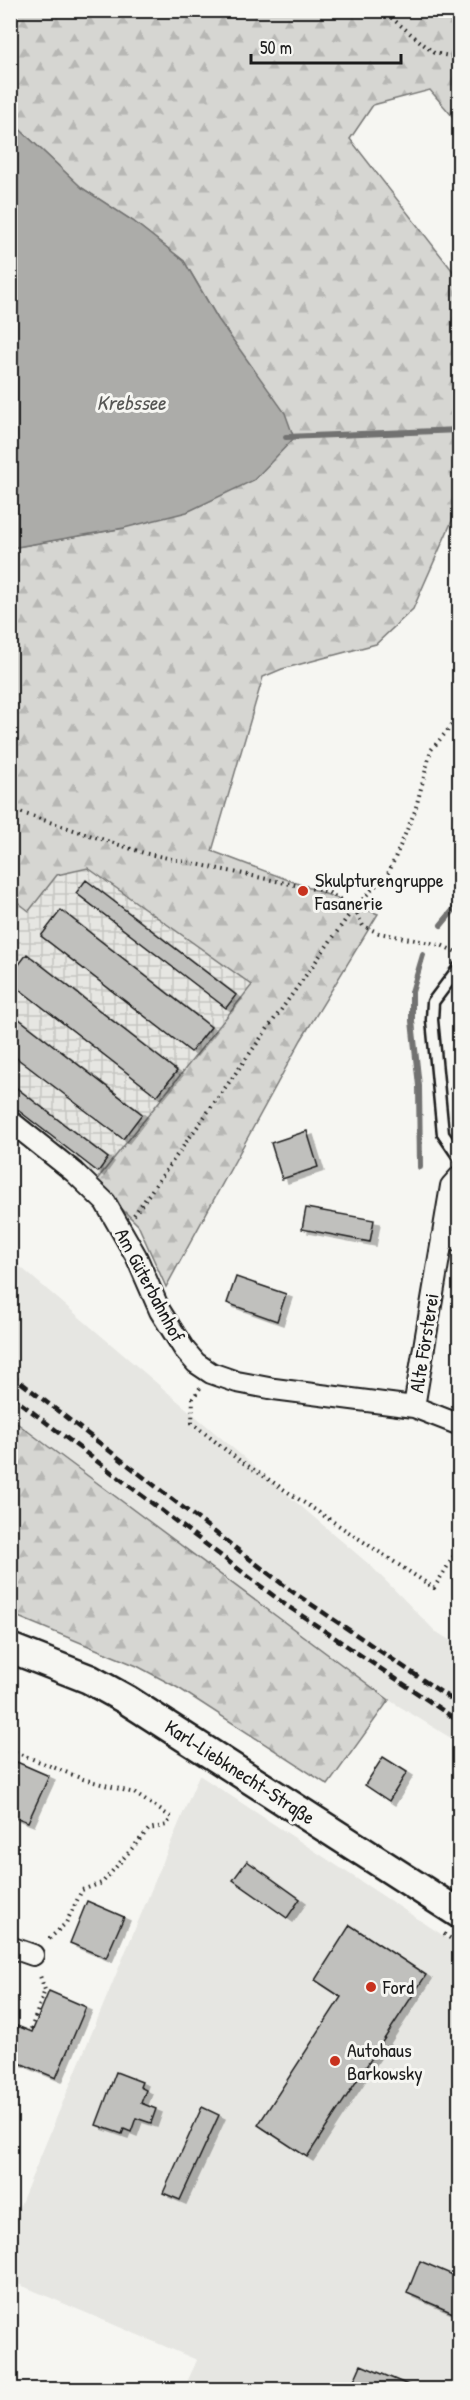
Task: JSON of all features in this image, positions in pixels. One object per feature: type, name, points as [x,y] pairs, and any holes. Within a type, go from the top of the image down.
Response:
[{"type":"street","name":"Am Güterbahnhof","points":[[10,1120],[74,1172],[105,1202],[123,1231],[160,1311],[184,1349],[196,1363],[212,1373],[237,1382],[414,1407],[459,1425]]},
{"type":"street","name":"Alte Försterei","points":[[414,1407],[451,1239],[452,1186],[459,1176]]},
{"type":"street","name":"Karl-Liebknecht-Straße","points":[[10,1648],[89,1679],[127,1700],[459,1914]]},
{"type":"street","points":[[10,1947],[33,1955]]},
{"type":"lane","points":[[459,966],[433,1002],[432,1020],[442,1134],[459,1159]]},
{"type":"path","points":[[382,10],[434,53],[459,58]]},
{"type":"path","points":[[123,1231],[354,908],[389,872],[415,811],[431,750],[459,716]]},
{"type":"path","points":[[10,808],[144,853],[328,892],[354,908],[363,926],[371,930],[441,945],[459,954]]},
{"type":"path","points":[[212,1373],[193,1398],[192,1423],[236,1458],[434,1588],[459,1546]]},
{"type":"path","points":[[10,1750],[83,1779],[134,1793],[171,1817],[167,1825],[149,1829],[102,1883],[82,1890],[66,1923],[33,1955],[45,1990],[31,2029]]},
{"type":"shaded area","points":[[88,868],[252,985],[95,1182],[11,1113],[10,897],[29,911],[57,875]]},
{"type":"shaded area","points":[[10,1258],[371,1566],[435,1631],[459,1646],[459,1743],[389,1700],[11,1418]]},
{"type":"shaded area","points":[[199,1775],[459,1946],[459,2389],[184,2389],[197,2360],[11,2281],[11,2227]]},
{"type":"green space","points":[[11,11],[459,11],[459,124],[430,90],[373,105],[350,139],[459,279],[459,505],[413,609],[376,644],[282,669],[263,677],[212,851],[378,914],[301,1040],[166,1287],[138,1225],[95,1182],[252,985],[88,868],[57,875],[29,911],[11,897],[10,548],[124,528],[218,319],[184,261],[133,221],[82,188],[11,121]]},
{"type":"green space","points":[[10,1418],[389,1700],[328,1785],[180,1689],[137,1666],[11,1614]]},
{"type":"water","name":"Krebssee","points":[[11,121],[82,188],[133,221],[184,261],[218,319],[285,413],[294,438],[254,480],[187,512],[124,528],[11,548]]},
{"type":"building","points":[[86,880],[236,995],[226,1008],[76,893]]},
{"type":"building","points":[[61,910],[211,1027],[191,1052],[41,936]]},
{"type":"building","points":[[27,954],[177,1071],[157,1096],[10,982],[10,976]]},
{"type":"building","points":[[10,1012],[142,1114],[123,1139],[10,1053]]},
{"type":"building","points":[[460,1077],[460,1096],[450,1089]]},
{"type":"building","points":[[10,1083],[108,1158],[98,1172],[10,1104]]},
{"type":"building","points":[[307,1131],[318,1167],[282,1179],[271,1143]]},
{"type":"building","points":[[306,1208],[374,1220],[370,1242],[302,1229]]},
{"type":"building","points":[[236,1277],[286,1294],[277,1321],[227,1303]]},
{"type":"building","points":[[383,1757],[407,1772],[389,1801],[365,1785]]},
{"type":"building","points":[[10,1759],[49,1776],[28,1822],[10,1815]]},
{"type":"building","points":[[247,1861],[300,1899],[287,1918],[233,1880]]},
{"type":"building","points":[[87,1901],[124,1917],[106,1958],[70,1943]]},
{"type":"building","name":"Autohaus Barkowsky","points":[[350,1925],[426,1975],[307,2157],[258,2125],[341,1997],[315,1980]]},
{"type":"building","points":[[49,1991],[86,2007],[56,2078],[10,2059],[10,2023],[32,2032]]},
{"type":"building","points":[[116,2072],[142,2082],[140,2087],[146,2090],[141,2103],[156,2109],[151,2123],[136,2118],[131,2132],[124,2129],[122,2134],[96,2125]]},
{"type":"building","points":[[202,2107],[219,2115],[180,2200],[163,2193]]},
{"type":"building","points":[[420,2261],[460,2278],[460,2316],[407,2293]]},
{"type":"building","points":[[361,2365],[420,2390],[350,2390]]},
{"type":"waterway","points":[[286,437],[460,430]]},
{"type":"waterway","points":[[441,925],[460,902]]},
{"type":"waterway","points":[[420,1167],[419,1086],[412,1021],[412,992],[423,955]]},
{"type":"railway","points":[[10,1374],[290,1590],[460,1705]]},
{"type":"railway","points":[[10,1395],[283,1603],[460,1722]]},
{"type":"place","name":"Skulpturengruppe Fasanerie","points":[[303,891]]},
{"type":"place","name":"Ford","points":[[371,1987]]},
{"type":"place","name":"Autohaus Barkowsky","points":[[335,2061]]}]
